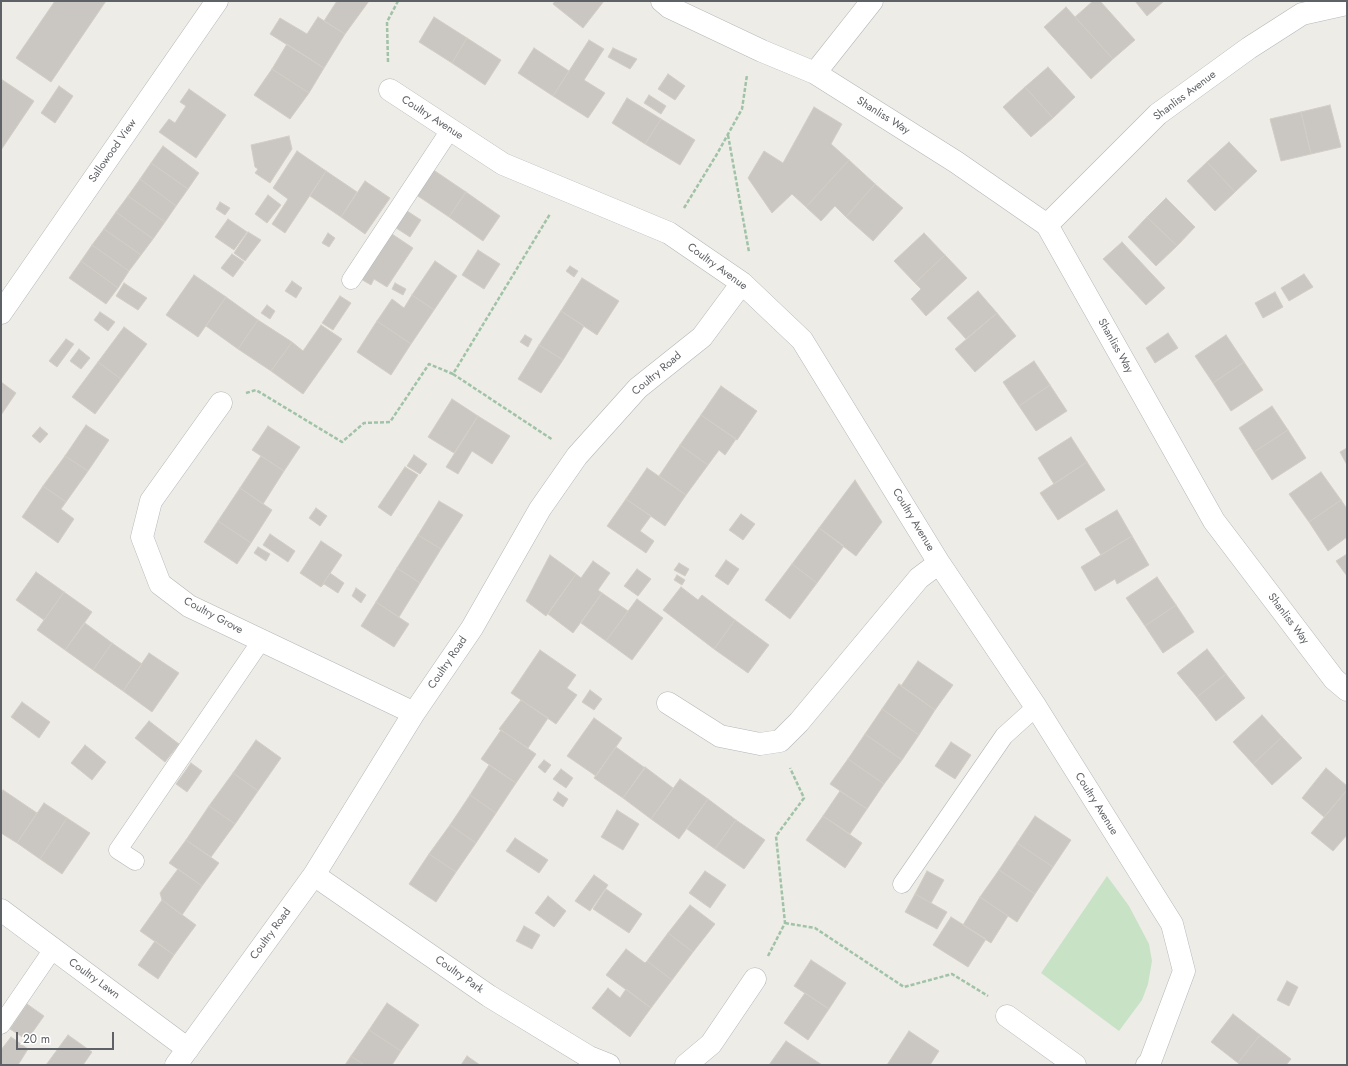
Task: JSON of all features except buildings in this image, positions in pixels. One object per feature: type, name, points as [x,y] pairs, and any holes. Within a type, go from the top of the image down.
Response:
[{"type":"street","name":"Sallowood View","points":[[4,302],[216,1]]},
{"type":"street","name":"Shanliss Way","points":[[662,1],[669,7],[762,51],[815,73],[956,162],[1047,225],[1214,521],[1334,679],[1347,690]]},
{"type":"street","points":[[815,73],[872,1]]},
{"type":"street","name":"Shanliss Avenue","points":[[1047,225],[1158,114],[1250,48],[1302,14],[1347,4]]},
{"type":"street","name":"Coultry Avenue","points":[[390,90],[502,164],[669,233],[742,283],[802,340],[939,563],[1036,707],[1172,924],[1184,971],[1150,1064]]},
{"type":"street","name":"Coultry Road","points":[[182,1057],[314,875],[414,713],[472,628],[540,508],[577,456],[638,388],[702,338],[742,283]]},
{"type":"street","name":"Coultry Grove","points":[[221,403],[150,501],[142,537],[160,584],[189,606],[414,713]]},
{"type":"street","name":"Coultry Avenue","points":[[780,741],[799,722],[919,578],[939,563]]},
{"type":"street","points":[[668,703],[720,736],[760,744],[780,741]]},
{"type":"street","name":"Coultry Park","points":[[314,875],[490,996],[589,1057],[609,1065]]},
{"type":"street","name":"Coultry Lawn","points":[[1,910],[53,949],[182,1057]]},
{"type":"street","points":[[686,1065],[711,1044],[755,979]]},
{"type":"street","points":[[1007,1016],[1075,1065]]},
{"type":"lane","points":[[351,280],[450,130]]},
{"type":"lane","points":[[135,861],[118,850],[261,641]]},
{"type":"lane","points":[[902,884],[1004,736],[1036,707]]},
{"type":"lane","points":[[1,1025],[53,949]]},
{"type":"path","points":[[390,90],[387,22],[398,1]]},
{"type":"path","points":[[669,233],[742,109],[748,72]]},
{"type":"path","points":[[727,135],[749,255]]},
{"type":"path","points":[[453,374],[565,190]]},
{"type":"path","points":[[221,403],[256,390],[342,442],[364,423],[390,422],[429,364],[453,374],[577,456]]},
{"type":"path","points":[[755,979],[770,953],[784,923],[776,836],[804,798],[785,758],[780,741]]},
{"type":"path","points":[[784,923],[815,928],[904,987],[952,974],[994,1000],[1007,1016]]},
{"type":"green space","points":[[1107,876],[1129,906],[1149,944],[1152,961],[1148,984],[1142,1000],[1119,1031],[1041,973]]}]
